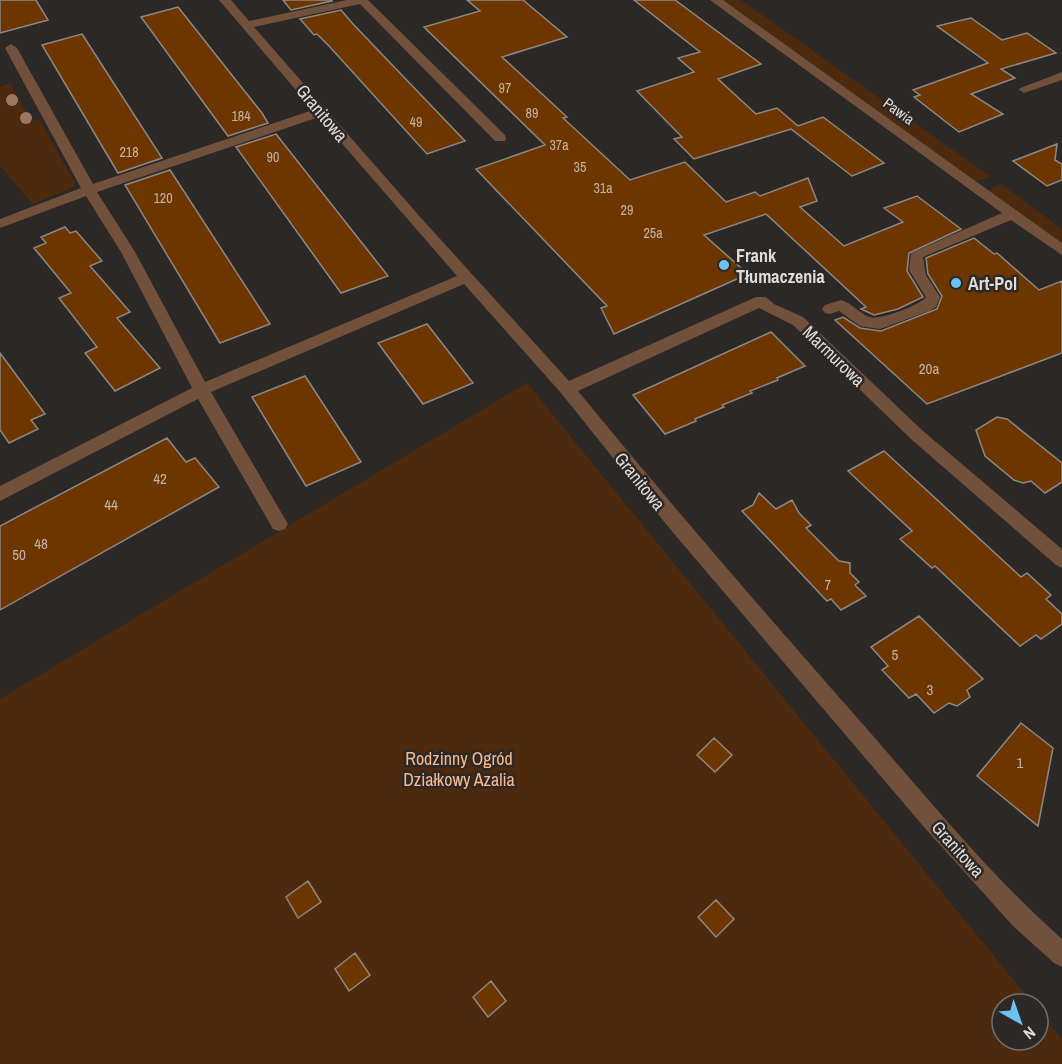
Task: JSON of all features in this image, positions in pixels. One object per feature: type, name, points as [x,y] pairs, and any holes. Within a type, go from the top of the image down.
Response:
[{"type":"street","name":"Granitowa","points":[[225,0],[320,112],[567,389],[676,524],[924,811],[1021,918],[1062,955]]},
{"type":"street","points":[[246,25],[363,0],[500,138]]},
{"type":"street","name":"Pawia","points":[[716,0],[1062,250]]},
{"type":"street","points":[[11,48],[90,190],[128,252],[201,390],[279,524]]},
{"type":"street","points":[[1024,89],[1062,76]]},
{"type":"street","points":[[0,224],[90,190],[320,112]]},
{"type":"street","points":[[830,309],[842,304],[855,317],[865,322],[880,324],[924,307],[931,303],[933,297],[921,281],[916,256],[1012,214]]},
{"type":"street","points":[[0,494],[201,390],[468,277]]},
{"type":"street","name":"Marmurowa","points":[[567,389],[761,301],[769,308],[798,321],[917,435],[1062,560]]},
{"type":"green space","points":[[723,0],[741,0],[991,177],[975,181]]},
{"type":"green space","points":[[10,83],[31,121],[27,123],[39,119],[75,183],[73,187],[33,204],[0,166],[0,87]]},
{"type":"green space","points":[[1001,184],[1062,229],[1062,243],[989,192]]},
{"type":"green space","name":"Rodzinny Ogród Działkowy Azalia","points":[[527,383],[1023,992],[990,992],[990,1052],[1050,1052],[1050,1024],[1062,1039],[1062,1064],[0,1064],[0,699]]},
{"type":"building","points":[[0,0],[36,0],[48,20],[0,33]]},
{"type":"building","points":[[283,0],[331,0],[332,1],[291,10]]},
{"type":"building","points":[[467,0],[523,0],[567,37],[502,57],[630,180],[685,162],[726,202],[755,192],[760,196],[808,178],[817,201],[800,207],[844,246],[903,222],[884,208],[917,196],[961,229],[909,253],[907,271],[923,297],[898,309],[874,315],[861,309],[866,307],[766,214],[704,235],[748,274],[614,334],[601,308],[607,306],[476,169],[545,145],[424,27],[480,11]]},
{"type":"building","points":[[634,0],[675,0],[761,64],[718,79],[756,114],[777,108],[798,126],[823,117],[884,163],[852,176],[791,129],[694,159],[674,139],[682,137],[637,91],[694,72],[678,58],[700,52]]},
{"type":"building","points":[[178,7],[268,123],[228,136],[141,17]]},
{"type":"building","points":[[341,10],[465,141],[427,154],[329,46],[317,34],[314,35],[300,19]]},
{"type":"building","points":[[971,18],[1002,40],[1027,33],[1056,53],[1001,69],[1015,78],[971,94],[1003,114],[959,132],[914,97],[920,95],[913,90],[988,63],[937,26]]},
{"type":"building","points":[[82,34],[162,158],[118,173],[42,45]]},
{"type":"building","points":[[276,134],[388,276],[341,293],[236,147]]},
{"type":"building","points":[[1057,144],[1055,160],[1062,164],[1062,180],[1047,186],[1013,161]]},
{"type":"building","points":[[170,170],[270,324],[220,343],[125,185]]},
{"type":"building","points":[[65,227],[70,233],[76,231],[102,261],[90,266],[130,312],[117,318],[160,368],[115,391],[85,353],[97,347],[59,298],[71,293],[34,248],[46,243],[41,237]]},
{"type":"building","points":[[974,238],[994,254],[997,253],[1039,290],[1062,281],[1062,353],[927,404],[835,320],[843,317],[860,328],[881,331],[937,309],[942,296],[928,274],[926,258]]},
{"type":"building","points":[[427,324],[473,383],[423,404],[378,343]]},
{"type":"building","points":[[771,332],[805,366],[750,391],[752,393],[722,405],[724,407],[695,419],[696,421],[665,434],[633,395]]},
{"type":"building","points":[[0,353],[45,414],[31,420],[38,429],[9,443],[0,430]]},
{"type":"building","points":[[305,376],[361,462],[306,486],[252,397]]},
{"type":"building","points":[[997,417],[1007,419],[1062,463],[1062,482],[1045,493],[1031,481],[1023,483],[1014,480],[985,456],[976,430]]},
{"type":"building","points":[[167,438],[186,462],[195,458],[219,487],[0,610],[0,526]]},
{"type":"building","points":[[884,451],[1021,577],[1027,573],[1051,595],[1046,599],[1062,614],[1062,624],[1041,639],[1036,635],[1020,646],[935,566],[932,568],[900,539],[912,531],[848,471]]},
{"type":"building","points":[[759,493],[776,509],[792,500],[799,513],[811,525],[806,528],[839,561],[850,563],[850,573],[859,582],[855,585],[866,596],[841,610],[831,599],[827,601],[742,511],[753,505]]},
{"type":"building","points":[[919,616],[983,679],[967,690],[970,697],[957,706],[949,703],[934,713],[916,694],[909,698],[882,670],[888,666],[871,647]]},
{"type":"building","points":[[1021,723],[1053,748],[1038,826],[977,776]]},
{"type":"building","points":[[714,738],[732,755],[715,772],[697,755]]},
{"type":"building","points":[[308,881],[321,902],[298,918],[286,897]]},
{"type":"building","points":[[716,900],[734,919],[716,937],[698,917]]},
{"type":"building","points":[[355,953],[370,975],[349,991],[335,969]]},
{"type":"building","points":[[491,981],[506,1001],[488,1017],[473,997]]},
{"type":"place","name":"Frank Tłumaczenia","points":[[724,265]]},
{"type":"place","name":"Art-Pol","points":[[956,283]]}]
